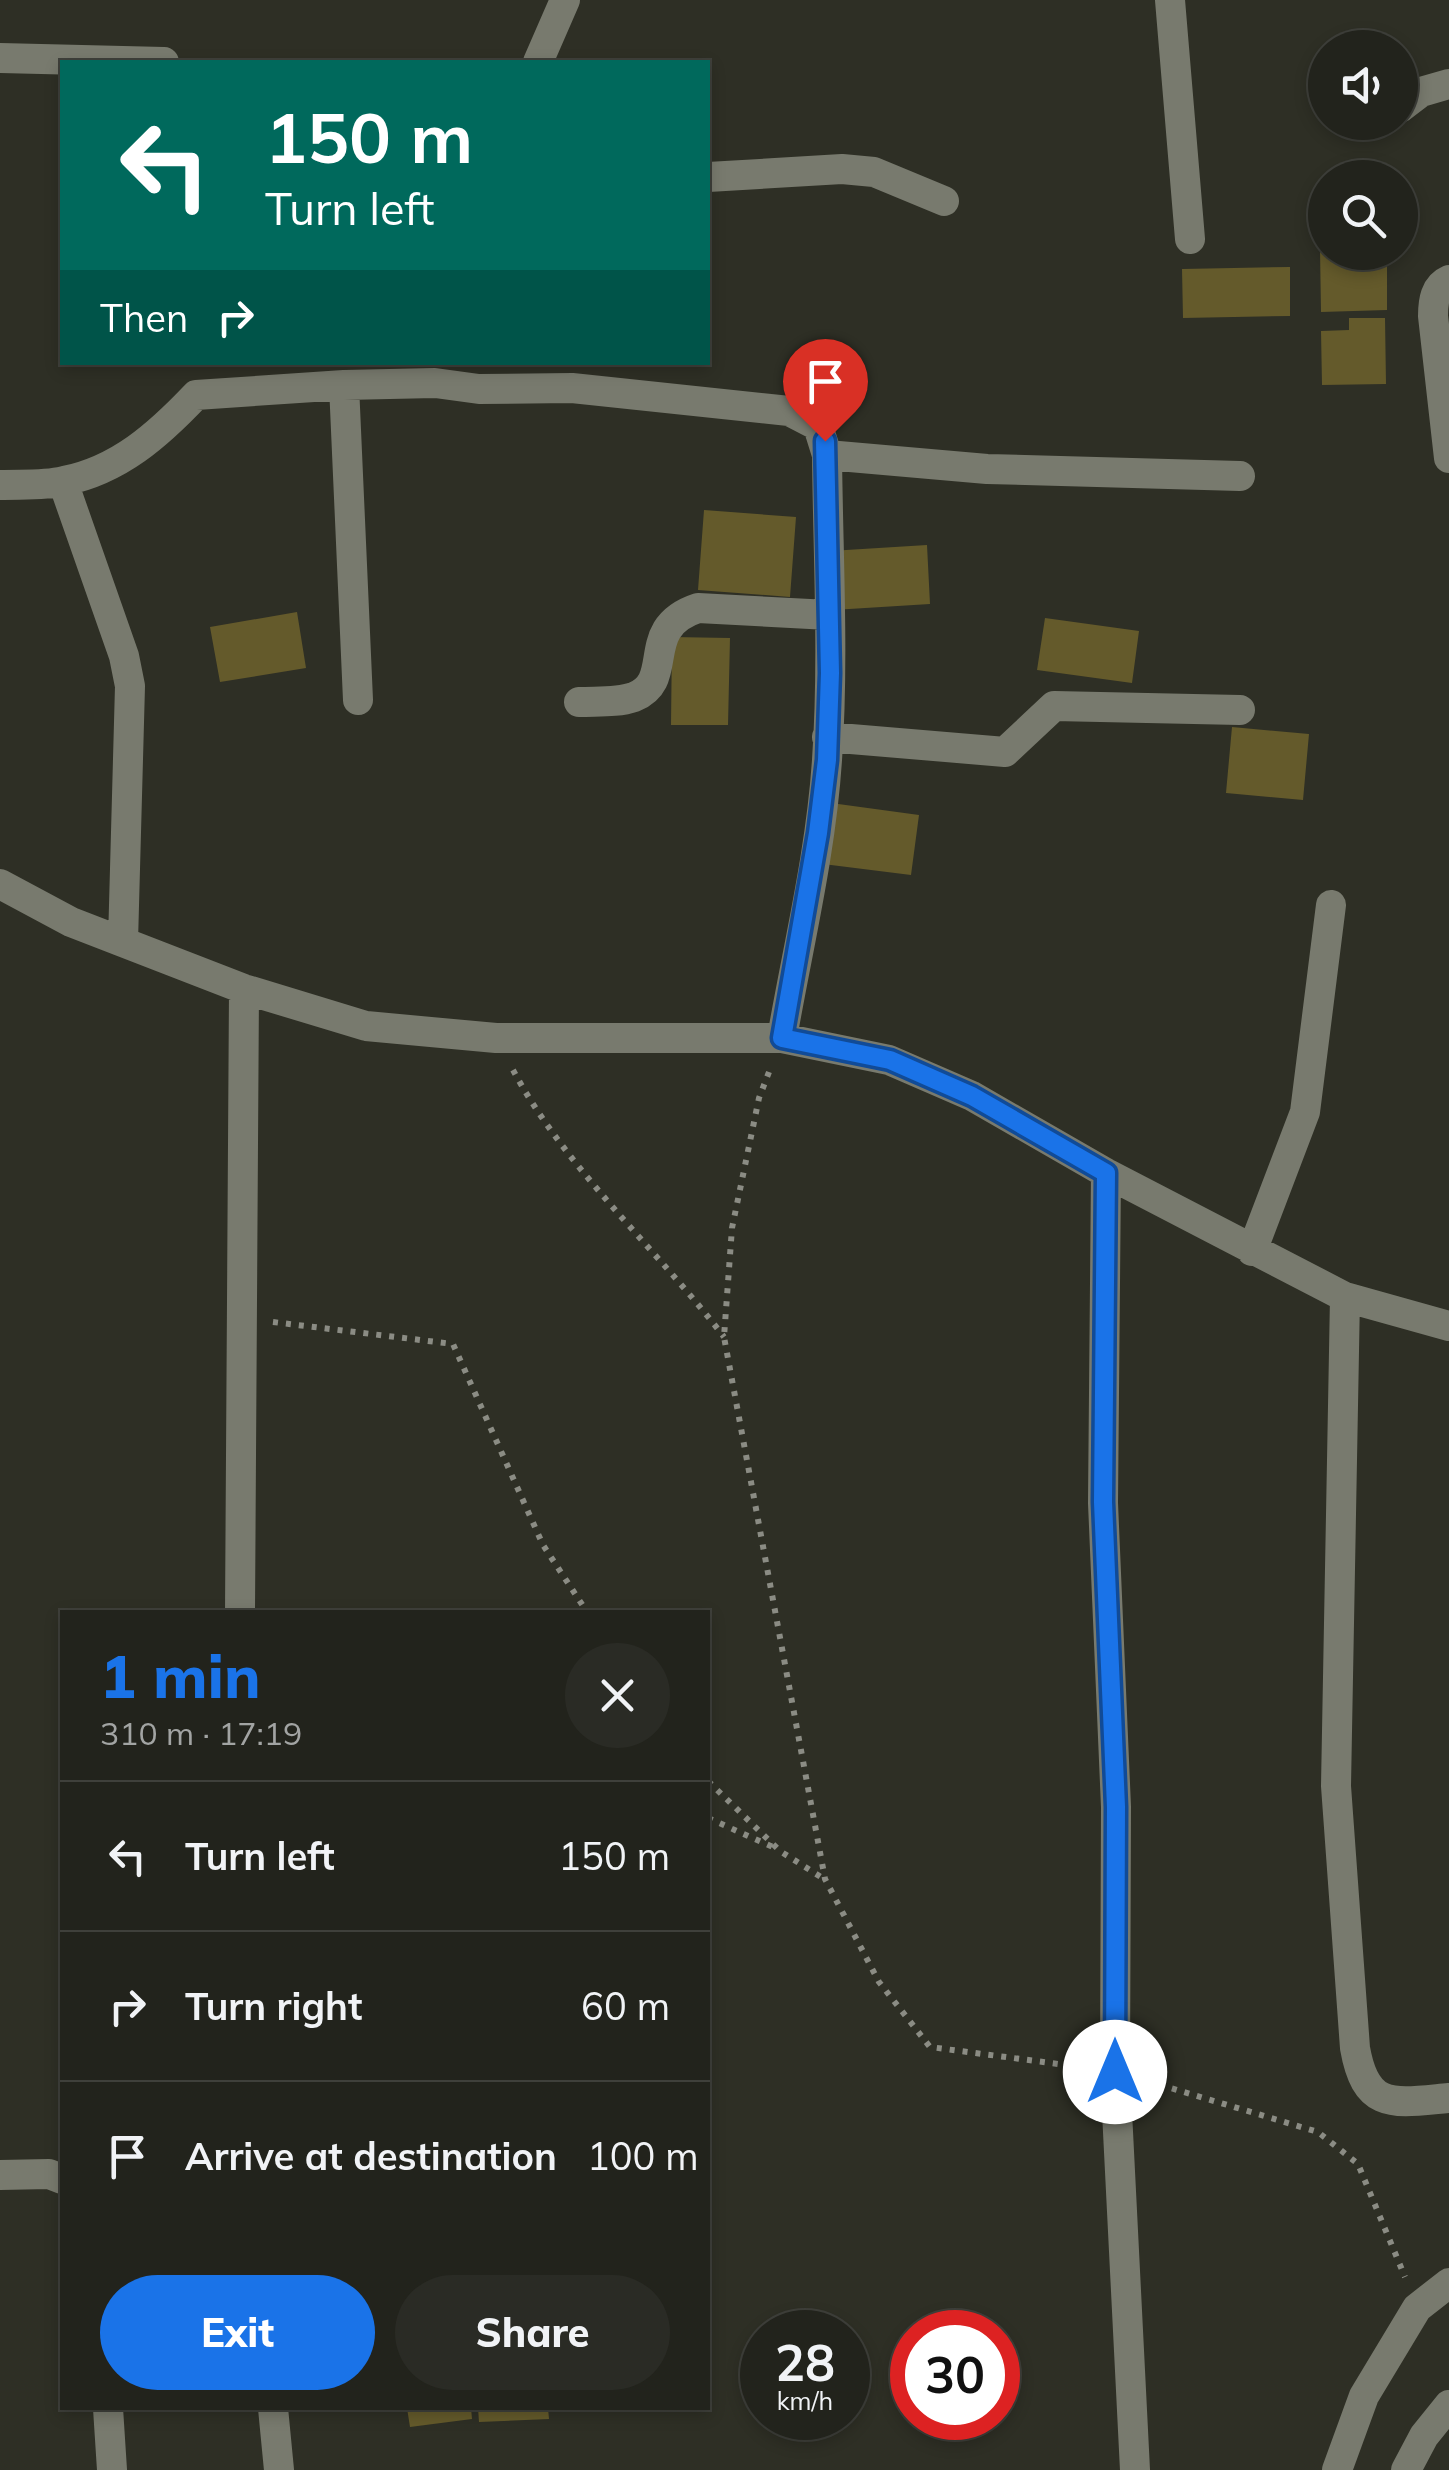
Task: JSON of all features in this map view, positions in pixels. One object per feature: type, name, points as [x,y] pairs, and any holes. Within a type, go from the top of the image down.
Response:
[{"type":"street","points":[[539,60],[565,0]]},
{"type":"street","points":[[1170,0],[1190,238]]},
{"type":"street","points":[[0,58],[82,60]]},
{"type":"street","points":[[1418,94],[1449,84]]},
{"type":"street","points":[[710,177],[842,169],[874,172],[944,200]]},
{"type":"street","points":[[1449,280],[1442,283],[1434,300],[1433,316],[1449,458]]},
{"type":"street","points":[[0,485],[63,482],[111,466],[158,435],[196,396],[344,385],[435,384],[479,389],[572,375],[789,411],[818,426],[826,455],[828,737],[818,833],[782,1038]]},
{"type":"street","points":[[344,385],[358,700]]},
{"type":"street","points":[[826,455],[986,469],[1240,476]]},
{"type":"street","points":[[63,482],[124,656],[130,686],[124,942]]},
{"type":"street","points":[[579,702],[638,696],[652,681],[669,623],[683,613],[698,608],[828,615]]},
{"type":"street","points":[[828,737],[1005,752],[1054,706],[1240,710]]},
{"type":"street","points":[[0,884],[72,922],[244,989],[366,1026],[496,1038],[782,1038],[890,1060],[972,1096],[1106,1173],[1345,1297],[1449,1326]]},
{"type":"street","points":[[1252,1251],[1305,1112],[1331,905]]},
{"type":"street","points":[[240,1610],[244,989]]},
{"type":"street","points":[[1106,1173],[1103,1502],[1116,1807],[1115,2072],[1135,2470]]},
{"type":"street","points":[[1345,1297],[1336,1786],[1355,2048],[1359,2072],[1369,2092],[1385,2099],[1449,2098]]},
{"type":"street","points":[[0,2175],[58,2174]]},
{"type":"street","points":[[1337,2470],[1364,2396],[1417,2308],[1449,2283]]},
{"type":"street","points":[[1406,2470],[1424,2436],[1449,2406]]},
{"type":"street","points":[[108,2410],[112,2470]]},
{"type":"street","points":[[273,2410],[279,2470]]},
{"type":"path","points":[[496,1038],[526,1094],[581,1167],[724,1337]]},
{"type":"path","points":[[782,1038],[759,1098],[732,1228],[724,1337],[824,1879],[879,1982],[930,2047],[1115,2072],[1318,2132],[1358,2164],[1417,2308]]},
{"type":"path","points":[[242,1318],[453,1344],[543,1544],[586,1610]]},
{"type":"path","points":[[710,1782],[780,1851]]},
{"type":"path","points":[[710,1819],[780,1851],[824,1879]]},
{"type":"building","points":[[1290,267],[1290,316],[1183,318],[1182,269]]},
{"type":"building","points":[[1320,270],[1387,270],[1387,310],[1321,312]]},
{"type":"building","points":[[1349,318],[1385,318],[1386,384],[1322,385],[1321,331],[1349,330]]},
{"type":"building","points":[[704,510],[796,517],[790,597],[698,590]]},
{"type":"building","points":[[927,545],[930,604],[833,610],[830,551]]},
{"type":"building","points":[[297,612],[306,668],[220,682],[210,627]]},
{"type":"building","points":[[1045,618],[1139,631],[1132,683],[1037,670]]},
{"type":"building","points":[[672,637],[730,638],[728,725],[671,725]]},
{"type":"building","points":[[1232,727],[1309,734],[1303,800],[1226,793]]},
{"type":"building","points":[[831,803],[919,815],[911,875],[823,864]]},
{"type":"building","points":[[407,2410],[471,2410],[472,2419],[410,2427]]},
{"type":"building","points":[[478,2410],[548,2410],[549,2419],[479,2422]]},
{"type":"route","points":[[825,441],[830,673],[827,760],[782,1038],[890,1060],[972,1096],[1106,1173],[1103,1502],[1116,1807],[1115,2072]]}]
